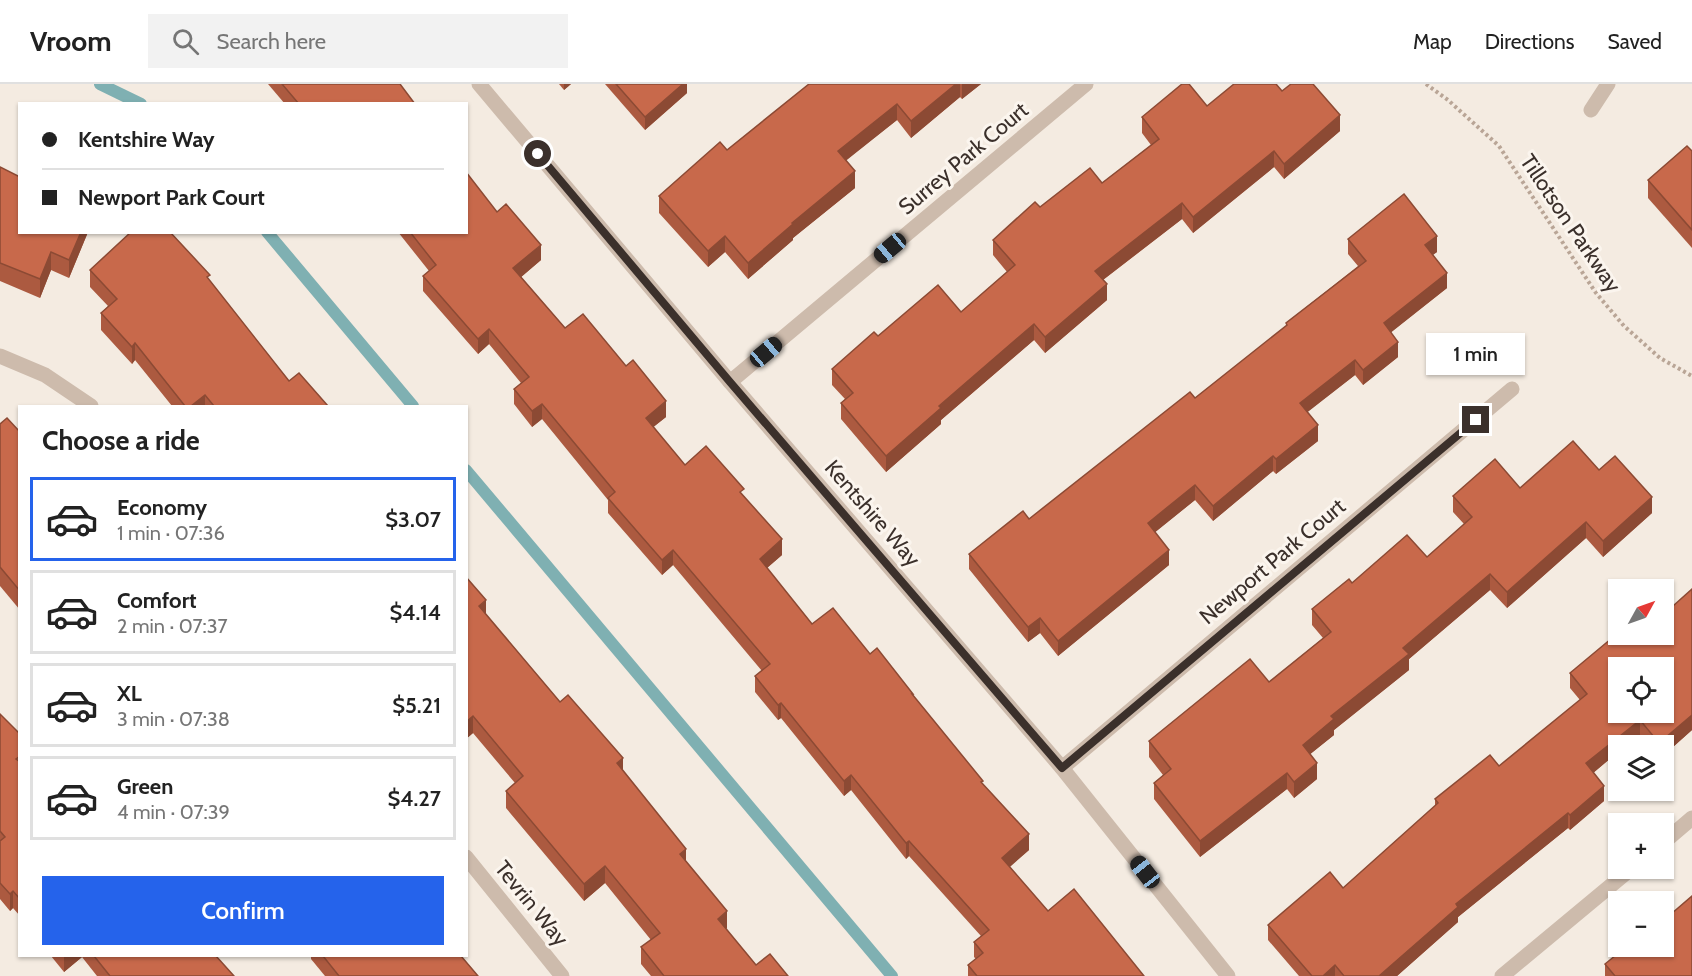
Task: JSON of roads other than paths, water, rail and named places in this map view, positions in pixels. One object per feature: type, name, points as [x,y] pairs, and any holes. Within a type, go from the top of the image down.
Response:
[{"type":"street","name":"Kentshire Way","points":[[479,84],[730,382],[1062,768],[1228,976]]},
{"type":"street","name":"Surrey Park Court","points":[[730,382],[1086,84]]},
{"type":"street","points":[[1591,110],[1608,84]]},
{"type":"street","points":[[0,356],[45,375],[90,405]]},
{"type":"street","name":"Newport Park Court","points":[[1062,768],[1512,389]]},
{"type":"street","points":[[1674,833],[1692,818]]},
{"type":"street","name":"Tevrin Way","points":[[468,859],[562,976]]},
{"type":"street","points":[[1502,976],[1619,879]]},
{"type":"waterway","points":[[100,84],[137,102]]},
{"type":"waterway","points":[[269,234],[412,405]]},
{"type":"waterway","points":[[468,472],[892,976]]}]
